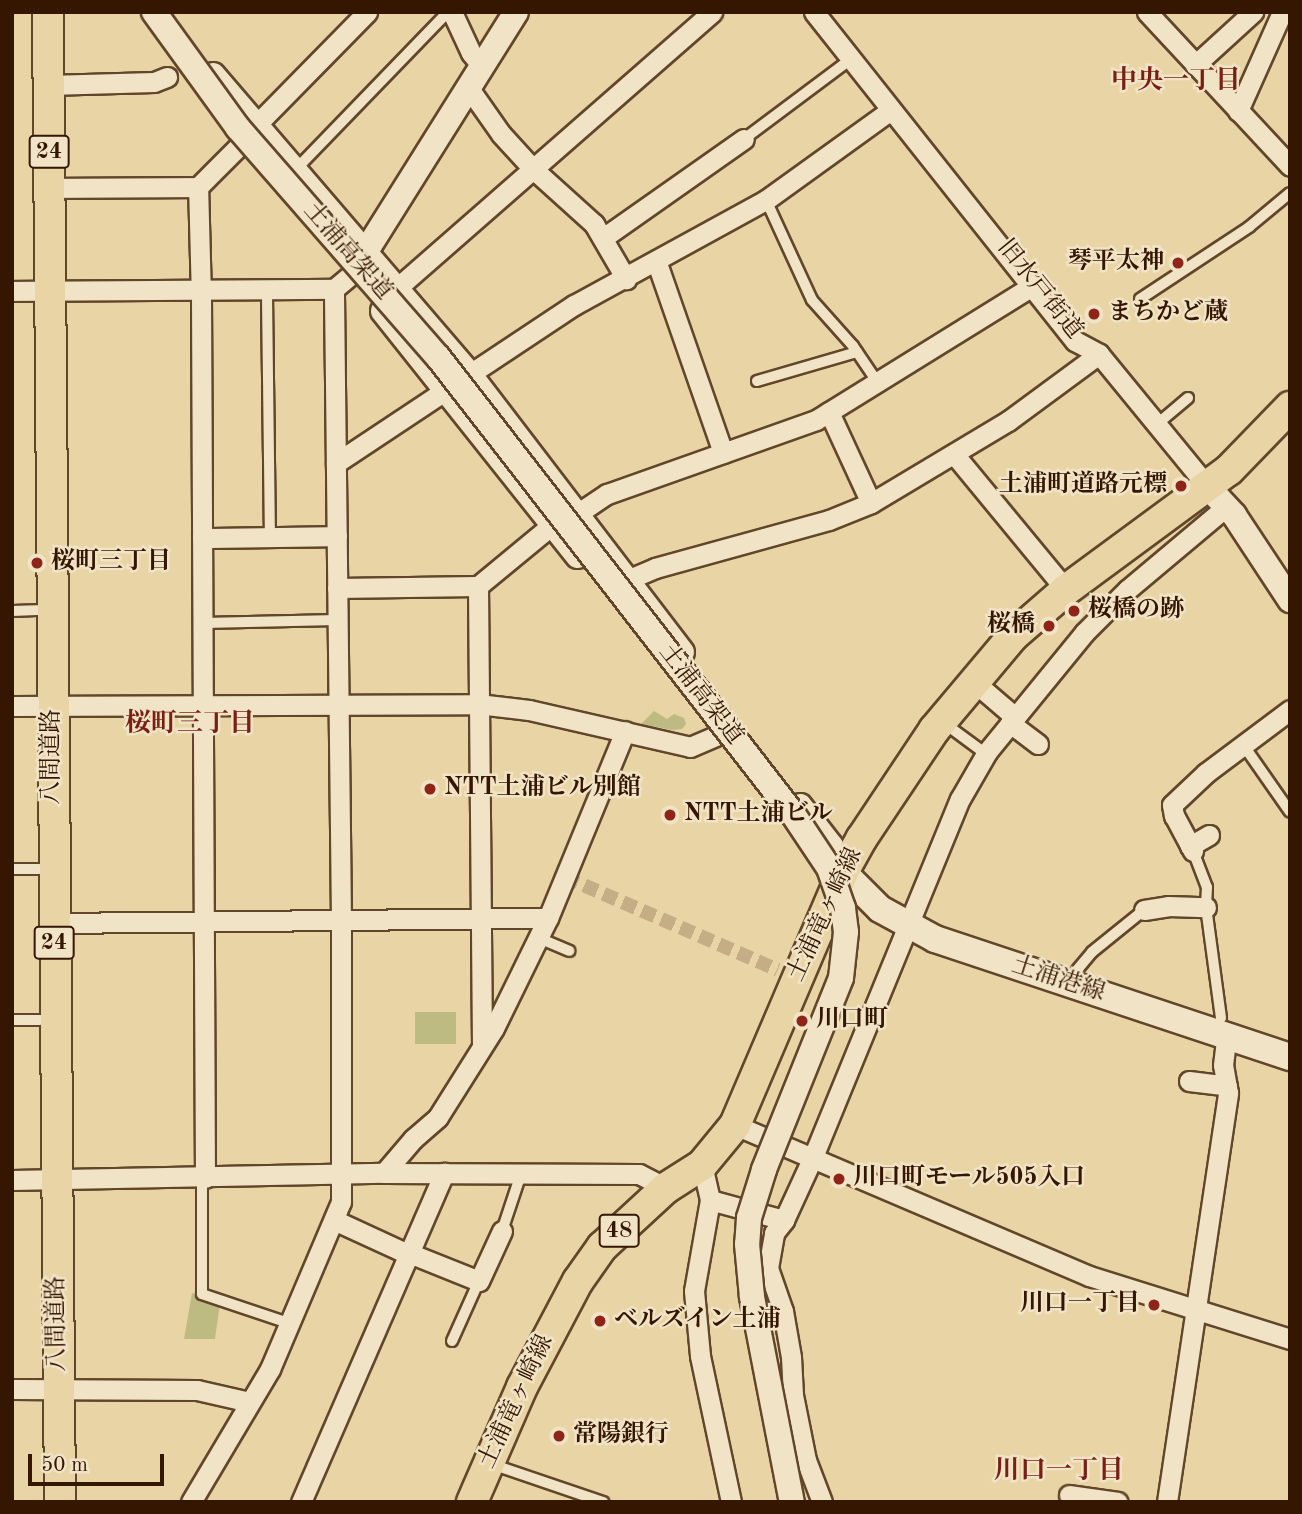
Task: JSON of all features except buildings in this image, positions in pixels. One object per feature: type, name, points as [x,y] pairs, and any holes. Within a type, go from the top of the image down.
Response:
[{"type":"main road","name":"八間道路","points":[[48,12],[60,1502]]},
{"type":"main road","name":"土浦竜ヶ崎線","points":[[472,1502],[522,1387],[578,1281],[602,1247],[666,1188],[702,1165],[734,1125],[843,872],[874,819],[941,721],[1013,636],[1066,590],[1217,496],[1239,461],[1290,407]]},
{"type":"main road","name":"土浦港線","points":[[843,872],[868,900],[907,926],[987,957],[1224,1026],[1290,1056]]},
{"type":"street","points":[[144,12],[178,65],[343,281],[447,389],[552,524],[823,860],[843,872]]},
{"type":"street","name":"土浦高架道","points":[[155,12],[238,128],[438,357],[793,814],[829,868],[843,908],[846,932],[841,978],[764,1170],[749,1218],[747,1244],[751,1297],[792,1502]]},
{"type":"street","points":[[167,12],[189,45],[256,127],[366,251],[470,375],[831,846],[843,872]]},
{"type":"street","points":[[262,120],[367,12]]},
{"type":"street","points":[[450,12],[471,53],[482,66]]},
{"type":"street","points":[[191,1502],[250,1402],[291,1324],[341,1202],[343,1175],[336,463],[343,281],[366,251],[516,12]]},
{"type":"street","points":[[397,288],[712,12]]},
{"type":"street","name":"旧水戸街道","points":[[814,12],[1034,285],[1075,341],[1099,354],[1217,496],[1290,600]]},
{"type":"street","points":[[1147,12],[1290,166]]},
{"type":"street","points":[[1195,65],[1253,12]]},
{"type":"street","points":[[1238,111],[1282,12]]},
{"type":"street","points":[[48,85],[153,82],[167,77]]},
{"type":"street","points":[[468,87],[501,134],[532,168],[594,225],[626,279]]},
{"type":"street","points":[[336,463],[574,305],[626,279],[766,200],[891,110]]},
{"type":"street","points":[[603,238],[744,139]]},
{"type":"street","points":[[49,188],[198,187],[240,145]]},
{"type":"street","points":[[198,187],[205,921],[204,1178]]},
{"type":"street","points":[[657,262],[723,453]]},
{"type":"street","points":[[12,291],[201,291],[343,281]]},
{"type":"street","points":[[337,588],[478,586],[552,524],[577,514],[607,494],[816,420],[1034,285]]},
{"type":"street","points":[[627,580],[655,568],[829,520],[870,503],[1008,421],[1099,354]]},
{"type":"street","points":[[829,412],[870,503]]},
{"type":"street","points":[[954,454],[1066,590]]},
{"type":"street","points":[[822,1502],[806,1460],[793,1395],[791,1357],[783,1311],[768,1268],[774,1234],[785,1220],[813,1157],[960,799],[986,754],[1076,642],[1217,496]]},
{"type":"street","points":[[202,538],[337,536]]},
{"type":"street","points":[[478,586],[482,1045]]},
{"type":"street","points":[[973,681],[1038,744]]},
{"type":"street","points":[[12,706],[478,704],[529,710],[690,747],[720,734]]},
{"type":"street","points":[[1209,835],[1191,849],[1174,816],[1172,805],[1206,774],[1290,710]]},
{"type":"street","points":[[384,1173],[412,1139],[438,1117],[494,1028],[548,918],[625,731]]},
{"type":"street","points":[[1144,909],[1168,906],[1206,907]]},
{"type":"street","points":[[54,923],[548,918]]},
{"type":"street","points":[[1167,1502],[1227,1086],[1223,1065],[1224,1026]]},
{"type":"street","points":[[1189,1081],[1227,1086]]},
{"type":"street","points":[[734,1125],[1089,1276],[1290,1339]]},
{"type":"street","points":[[702,1165],[710,1200],[694,1290],[700,1356],[731,1502]]},
{"type":"street","points":[[12,1180],[384,1173],[639,1174],[666,1188]]},
{"type":"street","points":[[301,1502],[444,1173]]},
{"type":"street","points":[[710,1200],[785,1220]]},
{"type":"street","points":[[334,1220],[408,1254],[480,1281],[502,1231]]},
{"type":"street","points":[[12,1390],[197,1390],[250,1402]]},
{"type":"street","points":[[1069,1495],[1118,1502]]},
{"type":"lane","points":[[302,163],[450,12]]},
{"type":"lane","points":[[744,139],[844,65]]},
{"type":"lane","points":[[1140,299],[1249,227],[1290,193]]},
{"type":"lane","points":[[766,200],[812,300],[857,352],[878,384]]},
{"type":"lane","points":[[267,296],[270,537]]},
{"type":"lane","points":[[757,381],[857,352]]},
{"type":"lane","points":[[1156,425],[1188,398]]},
{"type":"lane","points":[[12,611],[37,610]]},
{"type":"lane","points":[[203,623],[338,620]]},
{"type":"lane","points":[[941,721],[986,754]]},
{"type":"lane","points":[[1244,746],[1290,812]]},
{"type":"lane","points":[[1191,849],[1208,887],[1206,907],[1224,1026]]},
{"type":"lane","points":[[12,869],[39,869]]},
{"type":"lane","points":[[1077,970],[1091,952],[1144,909]]},
{"type":"lane","points":[[539,938],[569,951]]},
{"type":"lane","points":[[12,1020],[40,1020]]},
{"type":"lane","points":[[502,1231],[521,1174]]},
{"type":"lane","points":[[204,1178],[202,1294],[291,1324]]},
{"type":"lane","points":[[452,1340],[480,1281]]},
{"type":"lane","points":[[503,1468],[603,1502]]},
{"type":"shaded area","points":[[654,711],[667,719],[674,714],[684,718],[686,724],[682,729],[672,730],[641,724]]},
{"type":"shaded area","points":[[415,1012],[456,1012],[456,1044],[415,1044]]},
{"type":"shaded area","points":[[192,1293],[220,1303],[215,1339],[184,1339]]},
{"type":"tunnel","points":[[565,877],[778,970]]},
{"type":"place","name":"琴平太神","points":[[1178,263]]},
{"type":"place","name":"まちかど蔵","points":[[1094,314]]},
{"type":"place","name":"土浦町道路元標","points":[[1181,486]]},
{"type":"place","name":"桜町三丁目","points":[[37,563]]},
{"type":"place","name":"桜橋の跡","points":[[1074,611]]},
{"type":"place","name":"桜橋","points":[[1049,626]]},
{"type":"place","name":"NTT土浦ビル別館","points":[[430,789]]},
{"type":"place","name":"NTT土浦ビル","points":[[670,815]]},
{"type":"place","name":"川口町","points":[[802,1021]]},
{"type":"place","name":"川口町モール505入口","points":[[839,1179]]},
{"type":"place","name":"川口一丁目","points":[[1154,1305]]},
{"type":"place","name":"ベルズイン土浦","points":[[600,1321]]},
{"type":"place","name":"常陽銀行","points":[[559,1436]]},
{"type":"district","name":"中央一丁目","points":[[1176,82]]},
{"type":"district","name":"桜町三丁目","points":[[190,725]]},
{"type":"district","name":"川口一丁目","points":[[1059,1472]]}]
